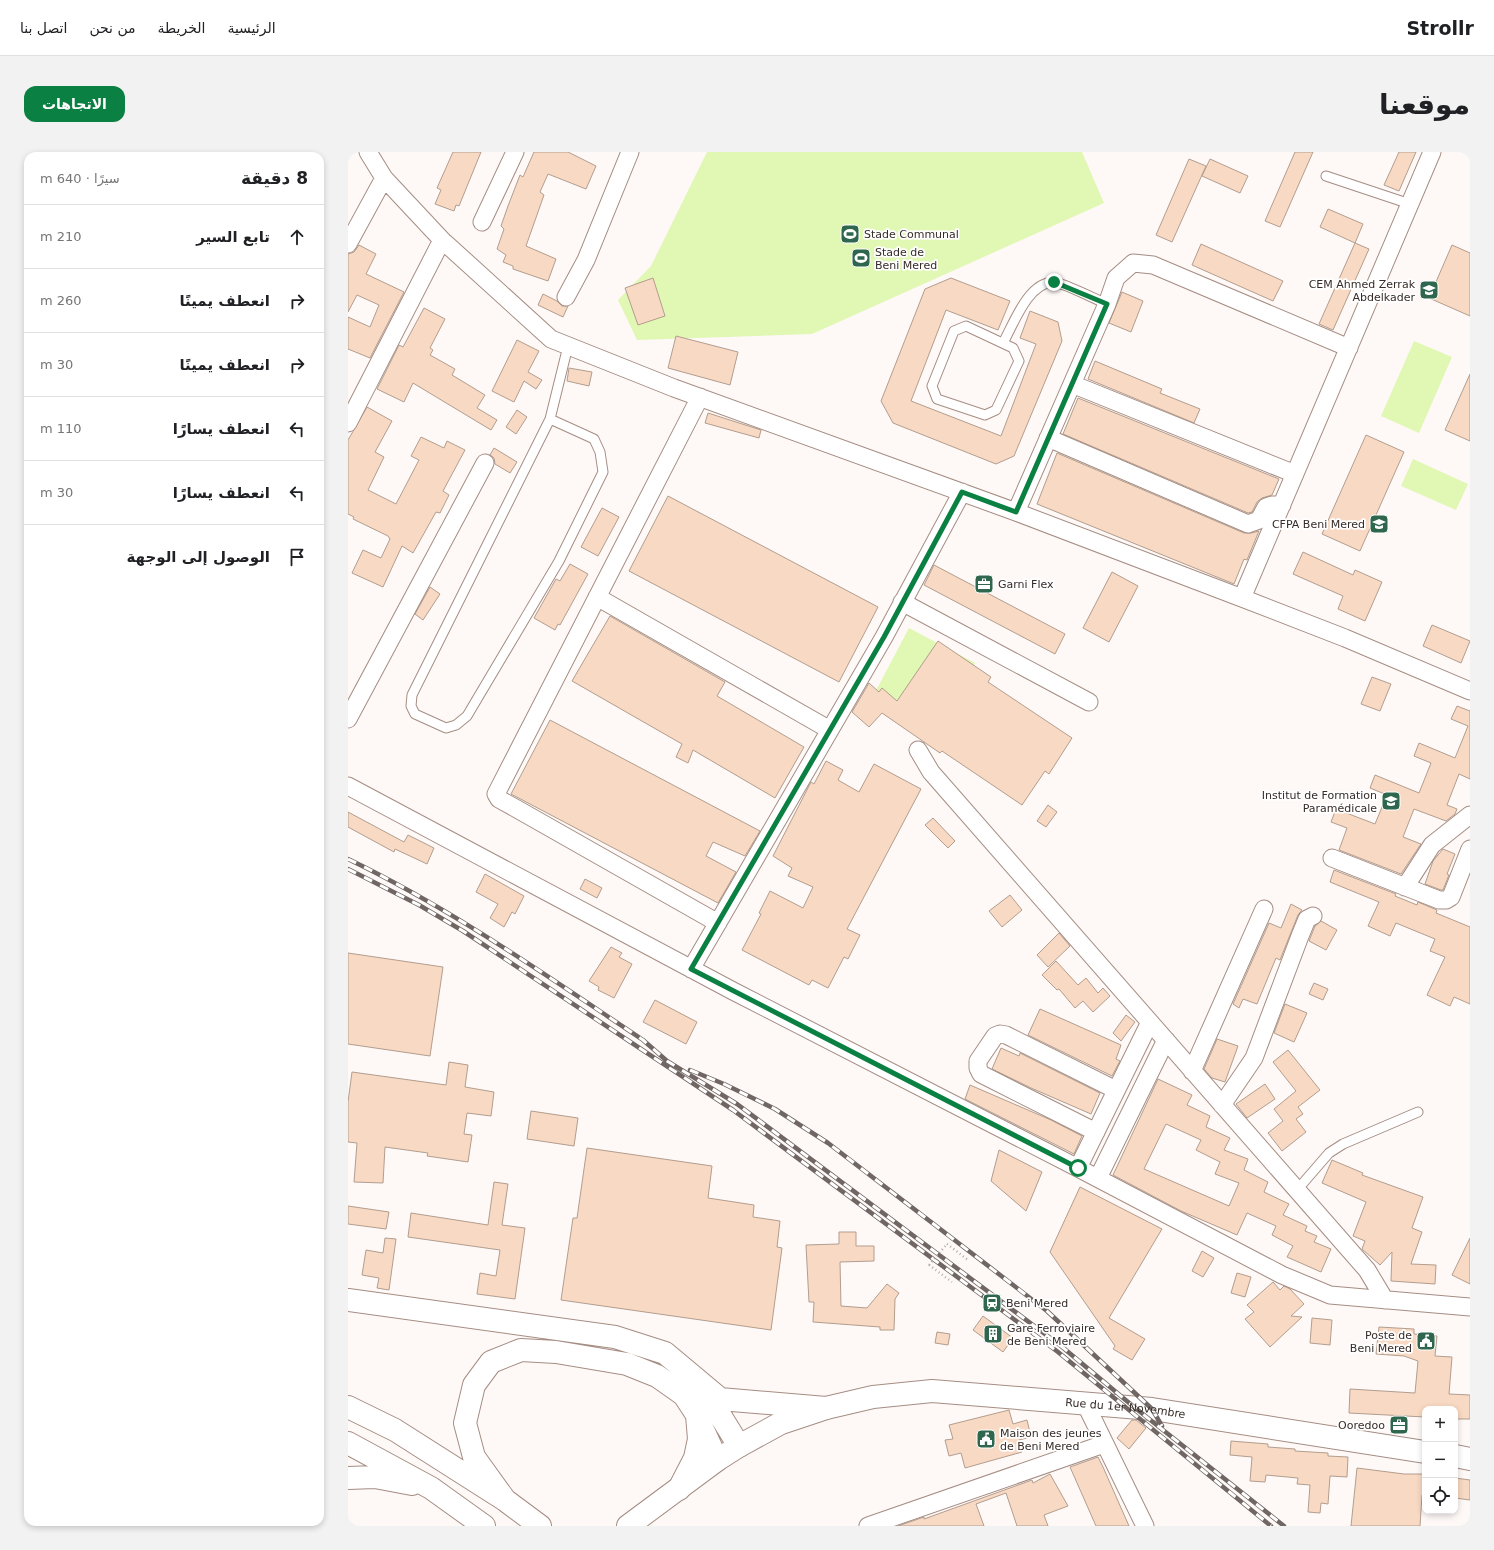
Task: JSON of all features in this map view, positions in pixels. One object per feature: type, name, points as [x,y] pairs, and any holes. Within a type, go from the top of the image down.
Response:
[{"type":"main road","points":[[348,1300],[615,1337],[665,1353],[720,1399],[826,1408]]},
{"type":"main road","points":[[505,1500],[474,1457],[465,1423],[474,1385],[491,1362],[521,1350],[556,1352],[626,1364],[657,1376],[684,1395],[697,1415],[717,1460]]},
{"type":"main road","points":[[700,1382],[739,1446]]},
{"type":"main road","name":"Rue du 1er Novembre","points":[[826,1408],[873,1397],[932,1391],[1152,1409],[1422,1452]]},
{"type":"main road","points":[[348,1407],[395,1430],[505,1500],[540,1526]]},
{"type":"main road","points":[[628,1526],[717,1460],[739,1446],[781,1423],[826,1408]]},
{"type":"main road","points":[[679,1489],[695,1458],[699,1439],[697,1415]]},
{"type":"main road","points":[[348,1443],[430,1488],[484,1526]]},
{"type":"main road","points":[[1458,1457],[1470,1459]]},
{"type":"main road","points":[[348,1478],[375,1477],[430,1488]]},
{"type":"street","points":[[368,152],[384,178],[442,240],[551,339],[700,397],[1016,512],[1242,598],[1345,638],[1470,691]]},
{"type":"street","points":[[482,222],[515,152]]},
{"type":"street","points":[[566,297],[586,260],[630,152]]},
{"type":"street","points":[[1242,598],[1432,152]]},
{"type":"street","points":[[348,244],[384,178]]},
{"type":"street","points":[[348,423],[442,240]]},
{"type":"street","points":[[1016,512],[1107,304],[1116,278],[1132,263],[1153,265],[1348,348]]},
{"type":"street","points":[[1072,384],[1295,474]]},
{"type":"street","points":[[700,397],[496,794],[499,799],[718,923]]},
{"type":"street","points":[[1048,438],[1248,524],[1259,520],[1266,507],[1272,505],[1282,505]]},
{"type":"street","points":[[348,719],[486,463]]},
{"type":"street","points":[[691,969],[830,730],[962,492]]},
{"type":"street","points":[[597,597],[830,730]]},
{"type":"street","points":[[902,602],[1089,702]]},
{"type":"street","points":[[918,750],[931,772],[1367,1270],[1385,1300]]},
{"type":"street","points":[[348,786],[691,969],[1098,1178],[1282,1275],[1330,1295],[1470,1307]]},
{"type":"street","points":[[1405,886],[1432,845],[1470,815]]},
{"type":"street","points":[[1332,858],[1439,900],[1446,900],[1451,897],[1470,849]]},
{"type":"street","points":[[1192,1070],[1264,909]]},
{"type":"street","points":[[1222,1105],[1254,1058],[1300,936],[1308,919],[1313,916]]},
{"type":"street","points":[[1078,1168],[1150,1022]]},
{"type":"street","points":[[1096,1132],[981,1074],[978,1068],[978,1061],[995,1036],[1000,1034],[1006,1035],[1116,1090]]},
{"type":"street","points":[[1098,1178],[1166,1040]]},
{"type":"street","points":[[1085,1403],[1145,1526]]},
{"type":"street","points":[[868,1526],[1104,1444]]},
{"type":"lane","points":[[1326,176],[1410,204]]},
{"type":"lane","points":[[1003,343],[1029,296],[1040,285],[1054,282],[1107,304]]},
{"type":"lane","points":[[966,326],[1003,343],[1013,348],[1019,361],[996,410],[985,415],[937,399],[932,386],[954,331],[966,326]]},
{"type":"lane","points":[[550,419],[594,438],[600,452],[603,472],[559,561],[467,716],[456,725],[446,728],[415,714],[412,706],[412,695],[550,419],[568,346]]},
{"type":"lane","points":[[1297,1190],[1329,1153],[1343,1144],[1418,1112]]},
{"type":"path","points":[[952,1282],[929,1265],[947,1244],[968,1260]]},
{"type":"green space","name":"Stade Communal","points":[[707,152],[1082,152],[1104,203],[812,334],[637,340],[618,300],[651,266]]},
{"type":"green space","points":[[1414,341],[1452,357],[1419,433],[1381,416]]},
{"type":"green space","points":[[1413,459],[1468,484],[1456,510],[1401,486]]},
{"type":"green space","points":[[909,628],[975,663],[937,735],[871,700]]},
{"type":"building","points":[[453,152],[481,152],[459,206],[456,205],[454,211],[435,204],[441,190],[437,188]]},
{"type":"building","points":[[534,152],[568,152],[596,166],[586,189],[548,174],[540,192],[544,195],[526,246],[556,259],[548,281],[513,269],[513,266],[503,262],[506,255],[497,249],[504,229],[501,226],[508,206],[520,175],[523,177]]},
{"type":"building","points":[[1295,152],[1313,152],[1280,227],[1265,221]]},
{"type":"building","points":[[1399,152],[1416,152],[1399,191],[1384,185]]},
{"type":"building","points":[[1189,159],[1206,166],[1172,242],[1156,235]]},
{"type":"building","points":[[1210,159],[1248,176],[1240,193],[1202,176]]},
{"type":"building","points":[[1328,209],[1363,224],[1355,243],[1320,227]]},
{"type":"building","points":[[1355,243],[1369,249],[1333,330],[1319,324]]},
{"type":"building","points":[[1201,244],[1283,281],[1273,301],[1192,265]]},
{"type":"building","points":[[359,245],[376,254],[366,274],[404,292],[370,358],[348,349],[348,317],[370,327],[379,305],[357,295],[348,312],[348,254],[354,252]]},
{"type":"building","points":[[1452,245],[1470,253],[1470,316],[1429,298]]},
{"type":"building","points":[[653,278],[665,316],[638,325],[625,288]]},
{"type":"building","points":[[951,278],[1010,301],[998,330],[946,310],[911,401],[1001,436],[1036,344],[1020,338],[1030,311],[1058,322],[1062,341],[1014,456],[996,464],[893,423],[881,401],[925,289]]},
{"type":"building","points":[[1122,292],[1143,301],[1131,332],[1109,323]]},
{"type":"building","points":[[543,294],[557,301],[562,306],[568,306],[563,317],[538,305]]},
{"type":"building","points":[[424,308],[445,319],[430,348],[433,350],[430,355],[455,369],[452,375],[485,395],[477,408],[497,420],[491,430],[413,383],[404,402],[377,389],[399,345],[403,347]]},
{"type":"building","points":[[676,336],[738,352],[730,385],[668,368]]},
{"type":"building","points":[[517,340],[539,351],[528,372],[542,380],[536,389],[524,381],[514,402],[492,391]]},
{"type":"building","points":[[1095,361],[1162,389],[1160,393],[1200,409],[1194,423],[1088,379]]},
{"type":"building","points":[[569,368],[592,372],[589,386],[567,381]]},
{"type":"building","points":[[1470,374],[1470,441],[1445,430]]},
{"type":"building","points":[[1078,398],[1279,479],[1272,495],[1262,498],[1257,502],[1252,512],[1248,513],[1063,434]]},
{"type":"building","points":[[367,407],[392,421],[375,452],[384,457],[368,490],[396,504],[419,460],[411,456],[421,437],[444,448],[447,441],[465,450],[443,491],[449,495],[440,513],[436,512],[413,553],[402,546],[383,587],[352,573],[363,550],[381,558],[390,539],[388,536],[353,519],[354,517],[348,514],[348,440]]},
{"type":"building","points":[[517,410],[527,417],[516,434],[506,427]]},
{"type":"building","points":[[708,413],[761,430],[759,438],[705,423]]},
{"type":"building","points":[[1366,435],[1404,452],[1360,551],[1322,534]]},
{"type":"building","points":[[494,448],[517,462],[510,473],[495,464],[494,458],[490,455]]},
{"type":"building","points":[[1057,453],[1244,533],[1259,531],[1247,560],[1244,559],[1234,584],[1037,504]]},
{"type":"building","points":[[668,496],[878,607],[839,682],[629,571]]},
{"type":"building","points":[[602,508],[619,517],[598,556],[581,547]]},
{"type":"building","points":[[1303,552],[1353,575],[1355,570],[1382,582],[1365,621],[1338,609],[1343,596],[1293,574]]},
{"type":"building","points":[[570,564],[588,574],[560,625],[558,624],[555,630],[534,618],[556,579],[560,581]]},
{"type":"building","points":[[934,565],[1065,634],[1055,654],[924,585]]},
{"type":"building","points":[[1112,572],[1138,586],[1109,642],[1083,628]]},
{"type":"building","points":[[430,587],[440,594],[423,620],[415,614]]},
{"type":"building","points":[[610,616],[725,682],[717,696],[804,747],[775,798],[693,750],[688,763],[676,757],[682,744],[572,681]]},
{"type":"building","points":[[1432,625],[1470,641],[1461,663],[1423,646]]},
{"type":"building","points":[[938,641],[991,677],[988,682],[1072,738],[1049,774],[1045,771],[1022,805],[942,751],[940,753],[882,713],[869,727],[852,712],[869,683],[879,692],[882,688],[897,701]]},
{"type":"building","points":[[1372,677],[1391,684],[1380,711],[1361,704]]},
{"type":"building","points":[[1457,706],[1470,711],[1470,779],[1459,774],[1447,805],[1457,809],[1455,814],[1446,821],[1414,809],[1403,837],[1421,844],[1401,874],[1339,850],[1347,828],[1331,822],[1336,809],[1375,824],[1387,795],[1370,788],[1375,775],[1419,793],[1431,763],[1414,756],[1419,743],[1455,758],[1468,726],[1451,719]]},
{"type":"building","points":[[550,720],[760,831],[745,856],[713,842],[706,856],[736,872],[718,903],[511,794]]},
{"type":"building","points":[[826,761],[843,770],[838,780],[859,792],[874,764],[921,789],[847,929],[860,935],[848,959],[844,957],[828,988],[812,980],[809,985],[742,950],[761,914],[759,913],[770,891],[803,908],[813,887],[788,876],[792,868],[773,856],[811,782],[814,784]]},
{"type":"building","points":[[1048,805],[1057,812],[1046,827],[1037,821]]},
{"type":"building","points":[[348,812],[404,842],[408,835],[434,848],[427,864],[395,849],[394,852],[348,827]]},
{"type":"building","points":[[933,818],[955,841],[948,848],[925,825]]},
{"type":"building","points":[[1443,849],[1455,854],[1447,874],[1449,875],[1443,890],[1441,890],[1425,884],[1433,861]]},
{"type":"building","points":[[1334,870],[1396,894],[1395,896],[1417,905],[1418,902],[1437,910],[1436,913],[1470,927],[1470,1004],[1454,997],[1450,1006],[1427,995],[1445,957],[1430,951],[1435,939],[1396,923],[1390,936],[1368,926],[1379,902],[1330,882]]},
{"type":"building","points":[[485,874],[524,896],[515,914],[512,912],[504,927],[490,918],[498,904],[476,892]]},
{"type":"building","points":[[585,879],[602,888],[597,898],[580,889]]},
{"type":"building","points":[[1010,895],[1022,910],[1002,927],[989,911]]},
{"type":"building","points":[[1291,904],[1302,910],[1298,915],[1280,960],[1276,958],[1257,1004],[1243,999],[1239,1008],[1233,1004],[1269,923],[1281,928]]},
{"type":"building","points":[[1321,921],[1337,930],[1326,950],[1309,941],[1315,926]]},
{"type":"building","points":[[1059,933],[1070,946],[1048,967],[1037,955]]},
{"type":"building","points":[[611,947],[622,953],[619,957],[632,964],[614,998],[598,990],[599,987],[589,981]]},
{"type":"building","points":[[348,953],[443,967],[430,1056],[348,1044]]},
{"type":"building","points":[[1056,961],[1078,985],[1086,978],[1098,993],[1103,988],[1110,996],[1093,1012],[1083,1001],[1075,1008],[1059,989],[1057,990],[1042,975]]},
{"type":"building","points":[[1314,983],[1328,989],[1323,1000],[1309,994]]},
{"type":"building","points":[[655,1000],[697,1022],[686,1044],[643,1022]]},
{"type":"building","points":[[1285,1004],[1307,1013],[1294,1042],[1274,1033]]},
{"type":"building","points":[[1040,1009],[1121,1045],[1116,1059],[1120,1061],[1112,1076],[1028,1035]]},
{"type":"building","points":[[1126,1015],[1135,1022],[1121,1041],[1113,1033]]},
{"type":"building","points":[[1217,1039],[1238,1046],[1225,1082],[1212,1078],[1204,1069]]},
{"type":"building","points":[[1001,1048],[1019,1056],[1020,1053],[1100,1093],[1091,1114],[992,1069]]},
{"type":"building","points":[[1288,1050],[1320,1090],[1298,1107],[1303,1114],[1296,1119],[1306,1132],[1282,1151],[1268,1133],[1283,1121],[1274,1109],[1296,1091],[1273,1062]]},
{"type":"building","points":[[449,1062],[468,1065],[465,1087],[494,1092],[491,1116],[467,1113],[464,1134],[472,1135],[468,1162],[427,1156],[428,1153],[385,1147],[383,1183],[354,1182],[357,1143],[348,1142],[348,1102],[352,1072],[446,1085]]},
{"type":"building","points":[[1158,1079],[1192,1095],[1187,1105],[1210,1116],[1206,1127],[1230,1138],[1224,1150],[1248,1159],[1244,1170],[1268,1182],[1264,1192],[1289,1204],[1283,1215],[1307,1226],[1305,1231],[1317,1236],[1314,1242],[1331,1249],[1321,1272],[1287,1257],[1293,1246],[1272,1235],[1276,1226],[1247,1213],[1237,1235],[1181,1211],[1113,1175]],"holes":[[[1166,1124],[1201,1140],[1196,1150],[1220,1162],[1215,1174],[1239,1183],[1229,1206],[1144,1169]]]},
{"type":"building","points":[[1265,1084],[1275,1099],[1247,1118],[1236,1104]]},
{"type":"building","points":[[970,1085],[1051,1120],[1082,1136],[1074,1154],[965,1099]]},
{"type":"building","points":[[531,1111],[578,1118],[574,1146],[527,1139]]},
{"type":"building","points":[[587,1148],[712,1166],[708,1198],[754,1205],[753,1217],[780,1221],[777,1247],[782,1248],[771,1330],[561,1300],[573,1218],[577,1218]]},
{"type":"building","points":[[999,1150],[1042,1172],[1026,1211],[991,1181]]},
{"type":"building","points":[[1332,1160],[1363,1173],[1362,1175],[1423,1197],[1412,1228],[1422,1232],[1411,1264],[1436,1265],[1435,1284],[1391,1281],[1392,1252],[1380,1265],[1362,1249],[1365,1241],[1353,1236],[1366,1202],[1322,1183]]},
{"type":"building","points":[[494,1182],[508,1184],[502,1225],[525,1228],[515,1299],[477,1294],[480,1273],[496,1276],[500,1250],[408,1237],[411,1213],[488,1225]]},
{"type":"building","points":[[1080,1187],[1162,1229],[1109,1318],[1145,1339],[1132,1360],[1113,1349],[1115,1346],[1050,1252]]},
{"type":"building","points":[[348,1206],[389,1212],[386,1229],[348,1224]]},
{"type":"building","points":[[839,1232],[856,1232],[856,1246],[874,1246],[874,1261],[840,1262],[841,1306],[867,1308],[887,1284],[899,1293],[895,1299],[894,1330],[880,1330],[880,1327],[813,1322],[814,1302],[809,1302],[806,1245],[839,1244]]},
{"type":"building","points":[[385,1238],[396,1239],[389,1290],[377,1288],[379,1278],[362,1275],[366,1250],[383,1253]]},
{"type":"building","points":[[1470,1238],[1470,1284],[1452,1275]]},
{"type":"building","points":[[1202,1251],[1214,1258],[1203,1277],[1192,1271]]},
{"type":"building","points":[[1237,1273],[1251,1277],[1245,1297],[1231,1293]]},
{"type":"building","points":[[1273,1282],[1280,1290],[1284,1286],[1290,1289],[1304,1304],[1291,1316],[1302,1317],[1270,1347],[1245,1319],[1254,1312],[1247,1305]]},
{"type":"building","name":"Gare Ferroviaire de Beni Mered","points":[[983,1316],[1013,1338],[1003,1352],[973,1330]]},
{"type":"building","points":[[1312,1318],[1332,1320],[1330,1345],[1310,1343]]},
{"type":"building","points":[[1379,1327],[1414,1329],[1414,1334],[1437,1336],[1435,1356],[1452,1357],[1449,1394],[1470,1395],[1470,1419],[1458,1419],[1458,1406],[1422,1406],[1422,1417],[1349,1413],[1350,1389],[1415,1393],[1418,1361],[1404,1356],[1376,1354]]},
{"type":"building","points":[[937,1332],[950,1334],[948,1345],[935,1343]]},
{"type":"building","name":"Maison des jeunes de Beni Mered","points":[[1009,1410],[1013,1424],[1027,1420],[1031,1437],[1019,1440],[1022,1452],[965,1468],[961,1453],[949,1456],[945,1440],[953,1439],[949,1425]]},
{"type":"building","points":[[1132,1420],[1136,1420],[1146,1428],[1129,1449],[1117,1438]]},
{"type":"building","points":[[1231,1441],[1268,1444],[1268,1447],[1295,1449],[1295,1451],[1328,1453],[1328,1456],[1348,1457],[1347,1477],[1330,1476],[1328,1504],[1321,1503],[1320,1513],[1308,1512],[1310,1485],[1297,1484],[1298,1478],[1266,1475],[1265,1482],[1250,1481],[1252,1457],[1230,1455]]},
{"type":"building","points":[[1098,1457],[1129,1526],[1096,1526],[1070,1467]]},
{"type":"building","points":[[1357,1468],[1404,1474],[1422,1474],[1420,1526],[1351,1526]]},
{"type":"building","points":[[1050,1474],[1068,1506],[1044,1515],[1048,1526],[1017,1526],[1006,1493],[976,1504],[984,1526],[898,1526],[924,1517],[924,1519],[1032,1480],[1033,1483]]},
{"type":"building","points":[[1458,1478],[1470,1480],[1470,1500],[1458,1498]]},
{"type":"railway","points":[[348,859],[462,921],[643,1040],[667,1061],[737,1104],[1061,1346],[1134,1407],[1284,1526]]},
{"type":"railway","points":[[348,869],[419,905],[463,931],[733,1110],[1058,1352],[1271,1526]]},
{"type":"railway","points":[[690,1070],[724,1084],[775,1109],[828,1143],[1047,1311],[1152,1409],[1162,1426]]},
{"type":"place","name":"Stade Communal","points":[[850,234]]},
{"type":"place","name":"Stade de Beni Mered","points":[[861,258]]},
{"type":"place","name":"CEM Ahmed Zerrak Abdelkader","points":[[1429,290]]},
{"type":"place","name":"CFPA Beni Mered","points":[[1379,524]]},
{"type":"place","name":"Garni Flex","points":[[984,584]]},
{"type":"place","name":"Institut de Formation Paramédicale","points":[[1391,801]]},
{"type":"place","name":"Beni Mered","points":[[992,1303]]},
{"type":"place","name":"Gare Ferroviaire de Beni Mered","points":[[993,1334]]},
{"type":"place","name":"Poste de Beni Mered","points":[[1426,1341]]},
{"type":"place","name":"Ooredoo","points":[[1399,1425]]},
{"type":"place","name":"Maison des jeunes de Beni Mered","points":[[986,1439]]},
{"type":"route","points":[[1054,282],[1107,304],[1016,512],[962,492],[884,637],[691,969],[1078,1168]]}]
